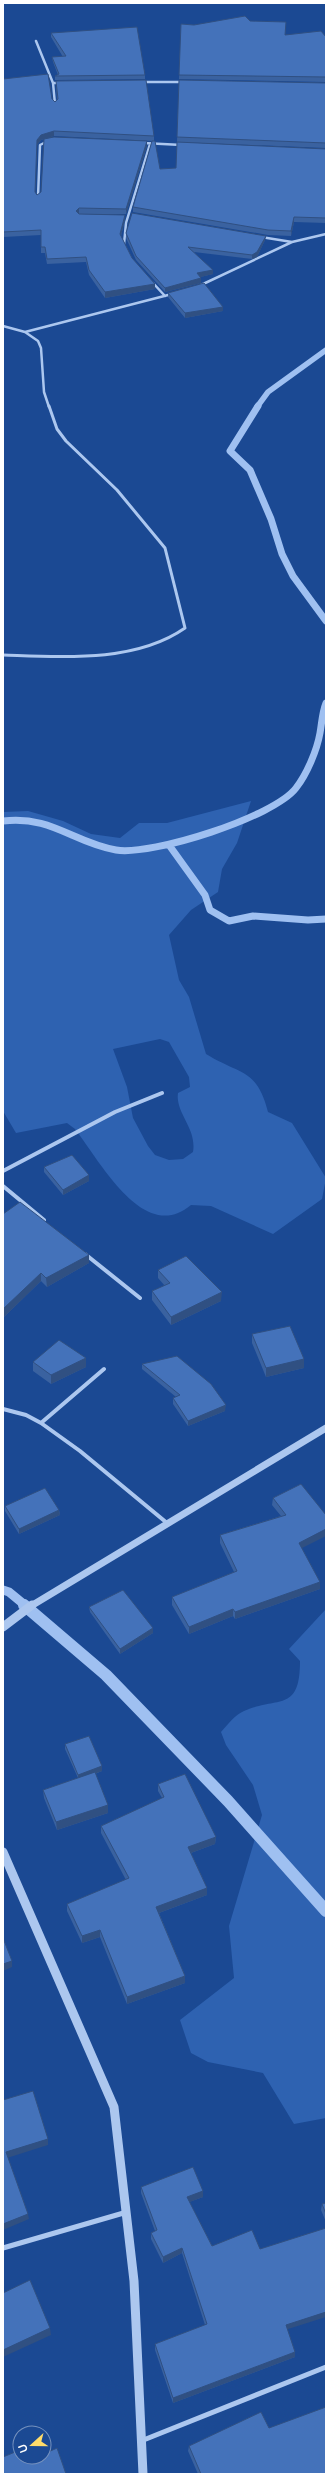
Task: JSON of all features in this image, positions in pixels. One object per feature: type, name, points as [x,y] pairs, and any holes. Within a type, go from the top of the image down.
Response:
[{"type":"street","points":[[36,41],[53,83],[56,104]]},
{"type":"street","points":[[136,82],[186,82]]},
{"type":"street","points":[[53,83],[68,83]]},
{"type":"street","points":[[38,197],[40,145],[42,142],[54,140]]},
{"type":"street","points":[[136,143],[190,145]]},
{"type":"street","points":[[125,248],[123,238],[128,216],[150,144]]},
{"type":"street","points":[[121,217],[136,216]]},
{"type":"street","points":[[197,287],[217,280],[292,242],[326,234]]},
{"type":"street","points":[[253,236],[292,242]]},
{"type":"street","points":[[151,281],[165,296]]},
{"type":"street","points":[[25,332],[178,292]]},
{"type":"street","points":[[3,326],[25,332],[38,341],[42,348],[44,392],[57,429],[66,442],[117,490],[165,548],[185,628],[177,636],[164,641],[116,652],[61,657],[3,655]]},
{"type":"street","points":[[3,1170],[115,1112],[162,1093]]},
{"type":"street","points":[[3,1186],[49,1224]]},
{"type":"street","points":[[80,1249],[140,1298]]},
{"type":"street","points":[[41,1423],[104,1369]]},
{"type":"street","points":[[3,1409],[26,1415],[41,1423],[80,1451],[167,1523]]},
{"type":"street","points":[[3,1627],[43,1597],[326,1428]]},
{"type":"street","points":[[3,1852],[104,2080],[114,2108],[134,2282],[143,2474]]},
{"type":"street","points":[[3,2248],[127,2212]]},
{"type":"street","points":[[141,2441],[326,2367]]},
{"type":"shaded area","points":[[251,801],[237,843],[222,869],[218,892],[191,910],[169,935],[179,980],[189,997],[206,1054],[246,1074],[253,1080],[264,1098],[268,1112],[292,1123],[326,1178],[322,1199],[273,1234],[211,1206],[191,1205],[174,1215],[157,1214],[140,1207],[110,1178],[75,1129],[67,1123],[16,1133],[3,1111],[3,812],[28,811],[63,821],[91,834],[120,838],[139,823],[167,823]],"holes":[[[160,1039],[169,1042],[189,1077],[190,1087],[178,1093],[178,1100],[192,1135],[193,1143],[193,1152],[183,1159],[169,1160],[155,1155],[148,1146],[133,1118],[127,1087],[113,1049]]]},
{"type":"shaded area","points":[[326,1609],[326,2118],[294,2124],[263,2073],[208,2062],[191,2053],[180,2020],[234,1978],[229,1926],[262,1815],[253,1785],[226,1745],[221,1732],[235,1717],[244,1711],[285,1700],[291,1696],[296,1689],[299,1677],[300,1661],[289,1649]]},
{"type":"building","points":[[245,16],[250,21],[286,22],[285,35],[321,31],[326,37],[326,77],[179,75],[181,24],[194,25]]},
{"type":"building","points":[[137,27],[145,75],[55,76],[59,74],[52,57],[66,56],[51,33]]},
{"type":"building","points":[[48,74],[52,99],[55,102],[58,99],[56,81],[146,80],[154,136],[54,131],[41,135],[37,140],[35,192],[37,195],[41,192],[44,139],[54,137],[147,141],[126,209],[79,208],[76,211],[79,214],[125,215],[120,234],[132,258],[155,284],[105,292],[89,270],[86,257],[47,259],[45,247],[41,247],[41,230],[3,232],[3,79]]},
{"type":"building","points":[[179,80],[326,83],[326,143],[177,137]]},
{"type":"building","points":[[152,141],[155,141],[160,169],[176,168],[177,142],[326,149],[326,218],[294,217],[291,231],[268,230],[133,207]]},
{"type":"building","points":[[132,213],[266,236],[257,252],[252,255],[188,247],[213,270],[197,273],[201,278],[165,288],[136,256],[126,233]]},
{"type":"building","points":[[204,283],[223,307],[185,313],[168,293]]},
{"type":"building","points":[[72,1155],[89,1175],[63,1190],[44,1167]]},
{"type":"building","points":[[20,1202],[89,1255],[46,1278],[41,1273],[3,1309],[3,1214]]},
{"type":"building","points":[[186,1256],[222,1292],[171,1317],[152,1291],[170,1283],[158,1270]]},
{"type":"building","points":[[290,1326],[304,1359],[266,1368],[252,1334]]},
{"type":"building","points":[[59,1340],[86,1358],[51,1375],[33,1362]]},
{"type":"building","points":[[177,1356],[211,1384],[226,1405],[188,1421],[173,1398],[180,1395],[142,1364]]},
{"type":"building","points":[[301,1484],[326,1515],[326,1529],[299,1543],[320,1582],[235,1612],[233,1609],[189,1627],[172,1597],[237,1571],[220,1535],[286,1515],[273,1498]]},
{"type":"building","points":[[45,1488],[59,1510],[19,1529],[5,1506]]},
{"type":"building","points":[[123,1590],[153,1628],[120,1649],[89,1607]]},
{"type":"building","points":[[89,1736],[102,1766],[78,1775],[65,1744]]},
{"type":"building","points":[[95,1772],[108,1805],[56,1822],[43,1790]]},
{"type":"building","points":[[185,1774],[216,1837],[188,1847],[207,1888],[156,1907],[185,1976],[127,1997],[100,1930],[82,1936],[67,1904],[129,1878],[101,1826],[164,1797],[158,1784]]},
{"type":"building","points":[[3,1938],[12,1961],[3,1964]]},
{"type":"building","points":[[33,2091],[48,2139],[6,2152],[28,2214],[3,2224],[3,2100]]},
{"type":"building","points":[[193,2167],[203,2191],[187,2197],[212,2246],[252,2230],[260,2249],[326,2228],[326,2312],[286,2325],[295,2352],[173,2398],[155,2344],[207,2324],[182,2248],[163,2257],[151,2233],[157,2230],[141,2187]]},
{"type":"building","points":[[326,2203],[326,2214],[322,2204]]},
{"type":"building","points":[[30,2280],[50,2328],[3,2350],[3,2293]]},
{"type":"building","points":[[326,2407],[326,2474],[201,2474],[189,2446],[261,2412],[269,2428]]},
{"type":"building","points":[[57,2448],[66,2474],[3,2474],[3,2457],[12,2453],[12,2465],[52,2465],[52,2450]]},
{"type":"waterway","points":[[257,407],[268,392],[326,350]]},
{"type":"waterway","points":[[258,406],[230,451],[250,470],[271,519],[282,554],[293,576],[326,621]]},
{"type":"waterway","points":[[3,821],[20,820],[35,822],[49,826],[87,842],[116,850],[133,850],[156,847],[183,841],[239,822],[264,811],[283,799],[296,788],[308,769],[319,740],[326,703]]},
{"type":"waterway","points":[[169,845],[205,895],[210,910],[229,921],[253,916],[308,920],[326,919]]},
{"type":"waterway","points":[[3,1590],[9,1592],[26,1606]]},
{"type":"waterway","points":[[24,1605],[106,1675],[228,1801],[326,1911]]}]
